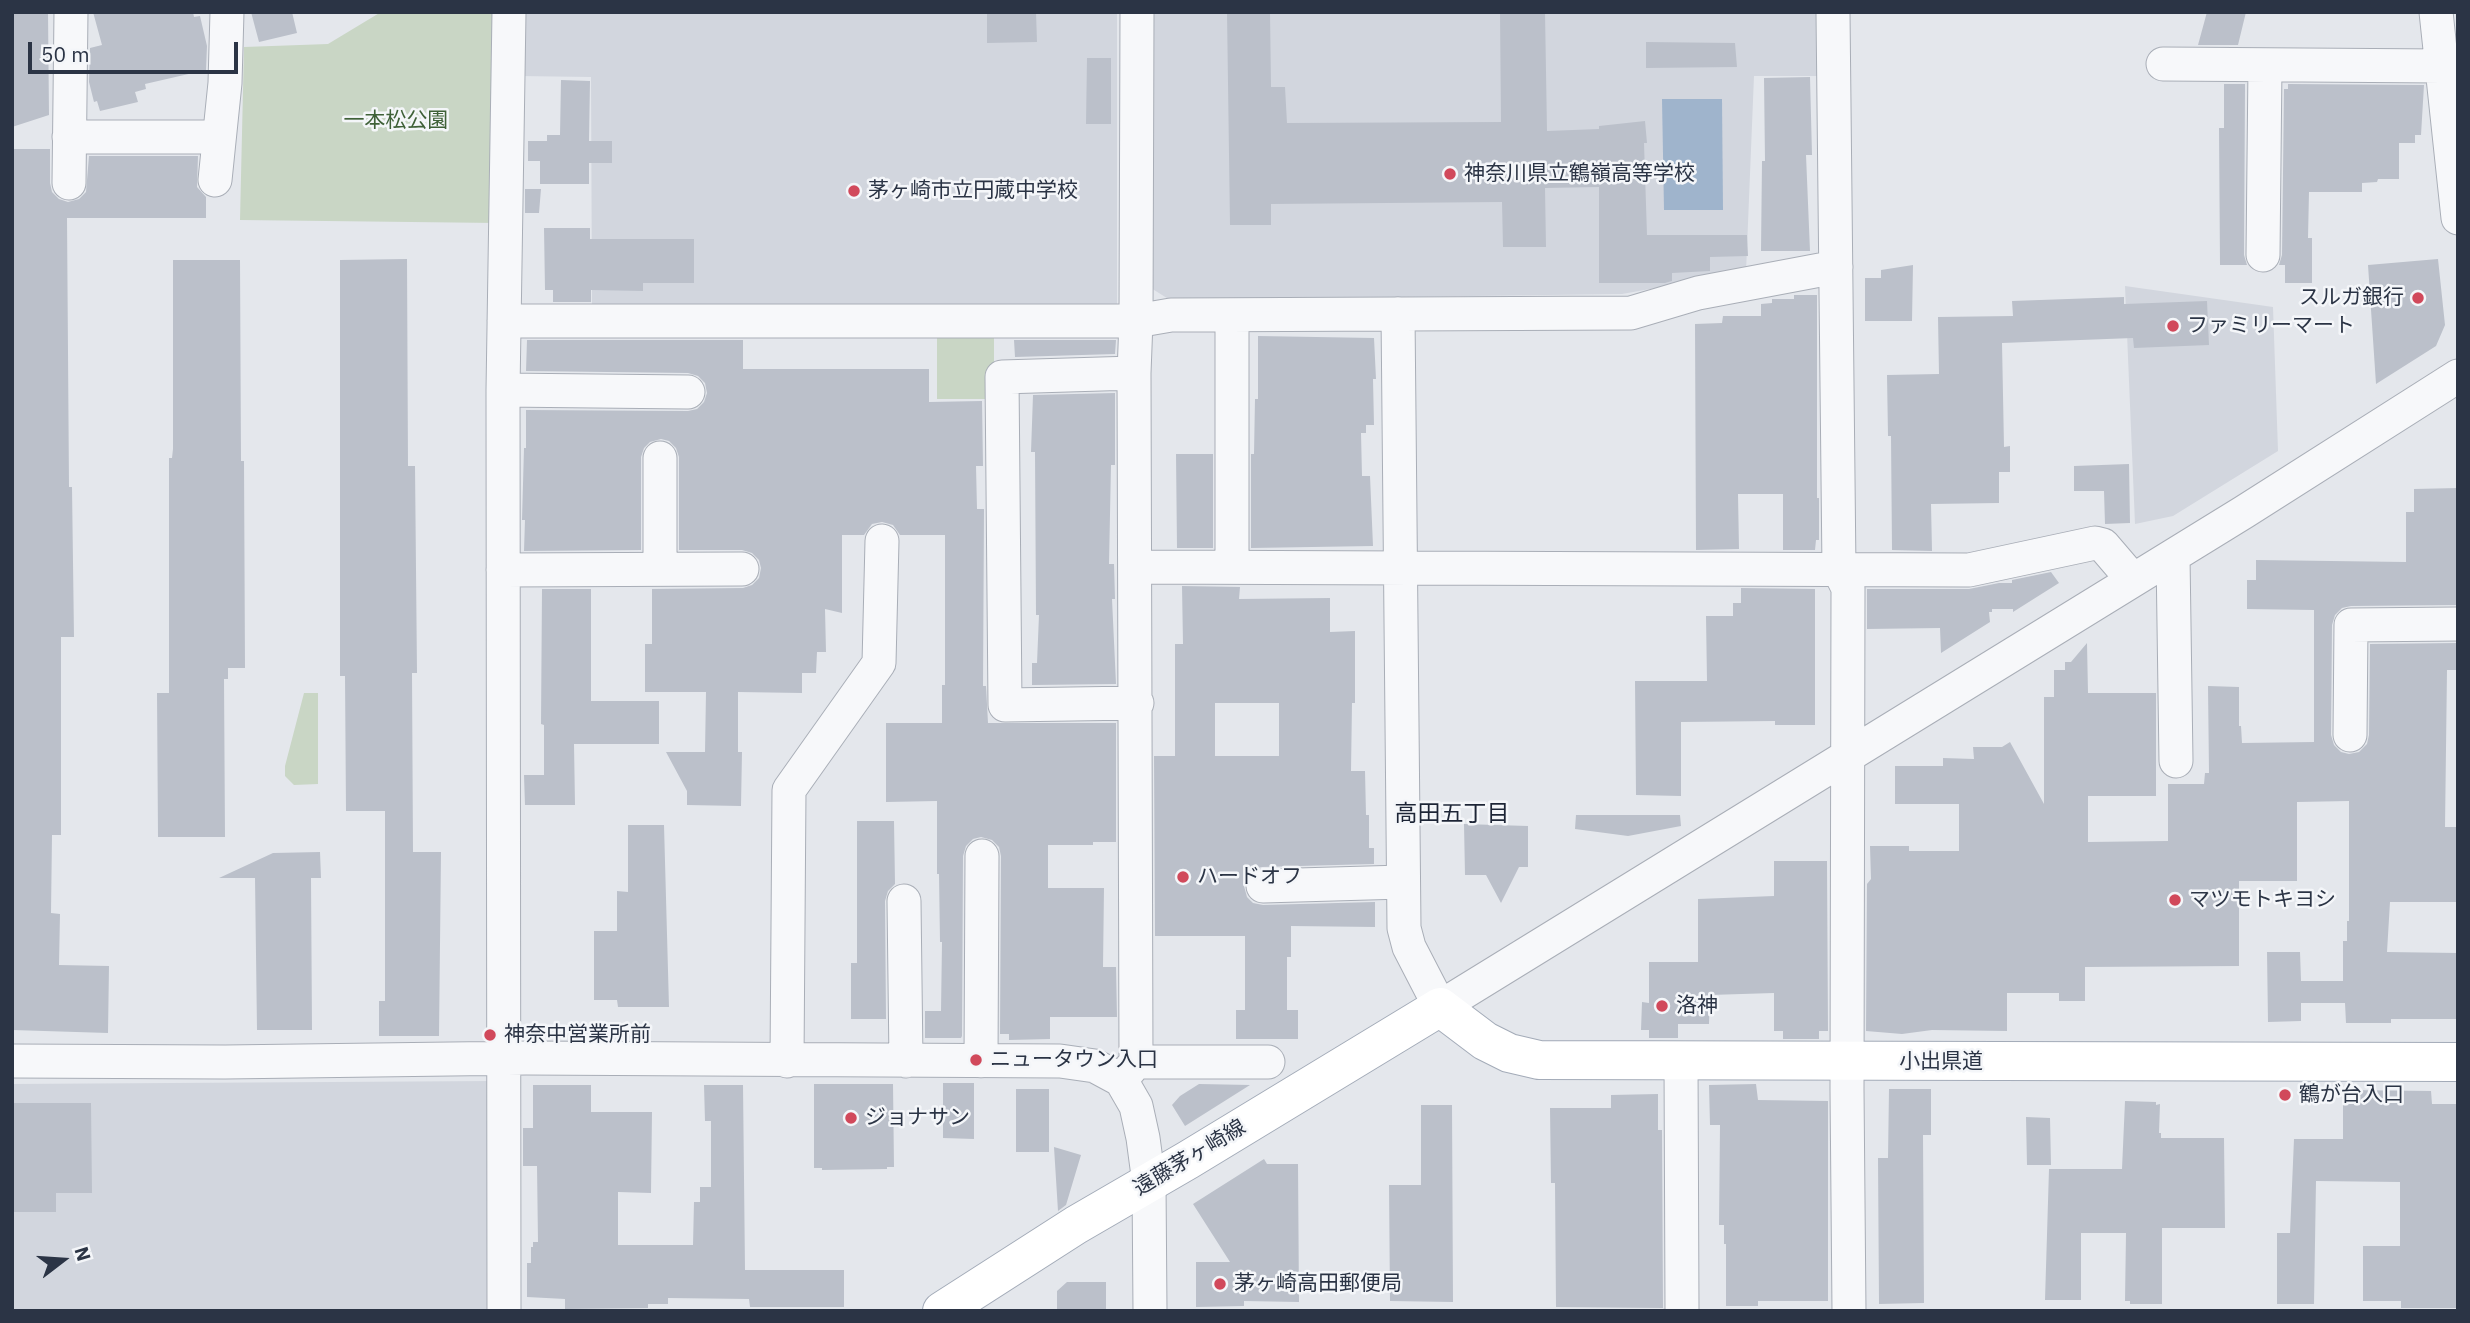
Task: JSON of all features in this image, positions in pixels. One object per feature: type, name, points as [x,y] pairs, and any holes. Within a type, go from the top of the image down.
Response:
[{"type":"main road","name":"小出県道","points":[[1440,1007],[1485,1041],[1509,1053],[1539,1060],[2458,1062]]},
{"type":"main road","name":"遠藤茅ヶ崎線","points":[[942,1311],[1076,1226],[1440,1007]]},
{"type":"street","points":[[69,183],[71,12]]},
{"type":"street","points":[[215,180],[226,83],[228,12]]},
{"type":"street","points":[[504,1311],[503,390],[509,12]]},
{"type":"street","points":[[1137,12],[1134,373],[1136,703],[1129,1071],[1149,1183],[1150,1309]]},
{"type":"street","points":[[1833,12],[1839,570],[1847,588],[1849,1310]]},
{"type":"street","points":[[2436,12],[2458,218]]},
{"type":"street","points":[[2163,64],[2442,66]]},
{"type":"street","points":[[2263,255],[2265,65]]},
{"type":"street","points":[[69,137],[219,137]]},
{"type":"street","points":[[504,321],[1136,321],[1171,315],[1631,313],[1698,293],[1836,267]]},
{"type":"street","points":[[1398,313],[1404,928],[1409,947],[1440,1007],[2173,556],[2458,376]]},
{"type":"street","points":[[1232,554],[1233,315]]},
{"type":"street","points":[[1134,373],[1002,377],[1002,391],[1004,705],[1136,703]]},
{"type":"street","points":[[503,390],[688,392]]},
{"type":"street","points":[[660,458],[660,569]]},
{"type":"street","points":[[787,1061],[789,790],[879,663],[883,541]]},
{"type":"street","points":[[1135,567],[1969,570],[2095,543],[2104,545],[2133,580]]},
{"type":"street","points":[[2173,556],[2176,761]]},
{"type":"street","points":[[503,570],[742,569]]},
{"type":"street","points":[[2350,735],[2351,625],[2458,624]]},
{"type":"street","points":[[981,1061],[982,856]]},
{"type":"street","points":[[1263,886],[1403,882]]},
{"type":"street","points":[[904,901],[906,1061]]},
{"type":"street","points":[[12,1060],[225,1062],[504,1058],[981,1061],[1072,1063],[1129,1071],[1268,1062]]},
{"type":"street","points":[[1681,1060],[1682,1311]]},
{"type":"shaded area","name":"茅ヶ崎市立円蔵中学校","points":[[519,12],[1117,12],[1117,313],[592,306],[591,77],[519,76]]},
{"type":"shaded area","name":"神奈川県立鶴嶺高等学校","points":[[1150,12],[1821,12],[1822,76],[1754,76],[1746,272],[1622,294],[1170,300],[1151,288]]},
{"type":"shaded area","points":[[2125,286],[2273,307],[2278,451],[2173,516],[2135,524]]},
{"type":"shaded area","points":[[493,1081],[493,1311],[12,1311],[12,1084]]},
{"type":"green space","name":"一本松公園","points":[[381,12],[502,12],[497,223],[240,220],[244,47],[328,44]]},
{"type":"green space","points":[[937,334],[994,334],[994,399],[937,399]]},
{"type":"green space","points":[[304,693],[318,693],[318,784],[294,785],[285,776],[285,766]]},
{"type":"water","points":[[1662,99],[1722,99],[1723,210],[1664,210]]},
{"type":"building","points":[[12,12],[48,12],[49,115],[12,127]]},
{"type":"building","points":[[93,12],[193,12],[194,17],[200,16],[207,46],[206,70],[145,84],[146,89],[135,92],[138,102],[100,111],[97,101],[94,102],[89,82],[90,48],[102,45]]},
{"type":"building","points":[[251,12],[292,12],[297,33],[259,42]]},
{"type":"building","points":[[987,12],[1036,12],[1037,42],[987,43]]},
{"type":"building","points":[[1227,12],[1270,12],[1271,87],[1285,87],[1287,123],[1501,122],[1500,12],[1545,12],[1547,131],[1599,129],[1599,126],[1645,121],[1647,235],[1747,235],[1748,256],[1710,257],[1710,271],[1672,273],[1672,281],[1665,283],[1599,283],[1599,187],[1545,188],[1546,247],[1503,247],[1502,202],[1271,204],[1271,225],[1230,225]]},
{"type":"building","points":[[2207,12],[2246,12],[2238,45],[2198,45]]},
{"type":"building","points":[[1646,42],[1735,43],[1737,67],[1646,68]]},
{"type":"building","points":[[1087,58],[1111,58],[1111,124],[1086,124]]},
{"type":"building","points":[[1810,77],[1812,155],[1806,155],[1810,251],[1761,251],[1762,161],[1765,161],[1764,78]]},
{"type":"building","points":[[561,80],[590,81],[589,141],[612,141],[612,163],[589,163],[589,184],[540,184],[540,161],[528,161],[528,141],[547,141],[547,135],[560,135]]},
{"type":"building","points":[[2224,84],[2245,84],[2244,255],[2247,265],[2220,265],[2219,128],[2224,128]]},
{"type":"building","points":[[2288,84],[2424,85],[2421,135],[2415,135],[2415,143],[2399,143],[2399,179],[2378,179],[2377,182],[2362,183],[2362,192],[2309,192],[2308,238],[2312,238],[2312,283],[2285,283],[2285,265],[2279,265],[2282,255],[2284,89],[2288,89]]},
{"type":"building","points":[[12,149],[50,149],[52,192],[59,199],[68,202],[79,199],[86,192],[89,156],[198,156],[197,187],[206,197],[206,218],[67,218],[69,487],[72,487],[74,637],[61,637],[61,835],[52,835],[51,913],[60,914],[59,965],[109,966],[108,1033],[12,1030]]},
{"type":"building","points":[[525,189],[541,189],[539,213],[525,213]]},
{"type":"building","points":[[544,228],[590,228],[590,239],[694,239],[694,283],[643,283],[643,291],[591,290],[591,302],[553,302],[553,290],[545,290]]},
{"type":"building","points":[[407,259],[408,466],[415,466],[417,673],[412,673],[413,852],[441,852],[439,1036],[379,1036],[379,1001],[385,1001],[385,811],[346,811],[345,676],[340,676],[340,260]]},
{"type":"building","points":[[2438,259],[2445,325],[2436,346],[2376,384],[2368,265]]},
{"type":"building","points":[[173,260],[240,260],[245,668],[228,668],[228,679],[224,679],[225,837],[158,837],[157,693],[169,693],[169,458],[172,458],[173,449]]},
{"type":"building","points":[[1913,265],[1912,321],[1865,321],[1865,278],[1881,278],[1881,270]]},
{"type":"building","points":[[1794,295],[1817,295],[1819,540],[1816,540],[1815,550],[1783,550],[1783,494],[1738,494],[1739,549],[1696,550],[1695,324],[1722,323],[1723,316],[1761,316],[1761,304],[1772,303],[1772,299],[1794,299]]},
{"type":"building","points":[[2124,297],[2124,304],[2207,301],[2209,345],[2134,348],[2133,338],[2002,343],[2004,447],[2010,446],[2010,472],[1999,472],[1999,503],[1931,504],[1932,551],[1892,550],[1891,436],[1888,436],[1887,375],[1939,374],[1938,317],[2013,316],[2012,301]]},
{"type":"building","points":[[1258,336],[1374,338],[1374,425],[1366,425],[1366,433],[1361,433],[1362,476],[1370,476],[1373,546],[1251,548],[1251,454],[1254,454],[1255,399],[1258,399]]},
{"type":"building","points":[[527,340],[743,340],[743,369],[929,369],[929,402],[982,401],[983,466],[976,466],[977,509],[984,509],[983,686],[986,686],[988,723],[1116,723],[1116,842],[1048,845],[1048,888],[1104,888],[1103,967],[1116,967],[1117,1017],[1050,1017],[1050,1039],[1009,1040],[1009,1034],[1000,1034],[1001,856],[999,847],[992,840],[981,837],[973,839],[966,846],[963,856],[962,1036],[925,1038],[925,1011],[941,1011],[942,942],[937,874],[937,801],[886,802],[886,723],[942,723],[942,685],[945,685],[945,535],[900,535],[893,525],[882,522],[872,524],[864,535],[842,535],[842,613],[825,609],[826,652],[817,652],[816,673],[802,673],[802,693],[738,692],[738,752],[742,752],[741,806],[687,805],[687,791],[666,752],[705,752],[706,692],[645,692],[645,644],[652,644],[652,589],[743,588],[752,585],[759,578],[759,560],[752,553],[742,550],[679,550],[679,457],[676,448],[669,441],[661,439],[650,442],[641,457],[641,550],[524,551],[524,448],[526,410],[688,411],[697,409],[704,402],[707,393],[705,383],[698,376],[688,373],[526,371]]},
{"type":"building","points":[[1014,340],[1116,340],[1115,354],[1015,357]]},
{"type":"building","points":[[1115,393],[1115,465],[1111,465],[1109,564],[1114,564],[1115,599],[1112,599],[1116,684],[1032,685],[1032,663],[1037,663],[1039,615],[1036,615],[1035,452],[1031,452],[1033,395]]},
{"type":"building","points":[[1176,454],[1213,454],[1213,548],[1177,548]]},
{"type":"building","points":[[2129,464],[2130,523],[2105,524],[2104,491],[2074,491],[2074,466]]},
{"type":"building","points":[[2458,488],[2458,605],[2351,606],[2342,608],[2335,615],[2332,625],[2331,735],[2334,745],[2341,752],[2349,754],[2359,752],[2367,744],[2370,644],[2458,643],[2458,670],[2447,670],[2445,827],[2458,827],[2458,902],[2390,902],[2387,952],[2458,953],[2458,1019],[2391,1019],[2391,1023],[2346,1023],[2345,1003],[2301,1003],[2301,1021],[2268,1022],[2267,952],[2300,952],[2301,981],[2343,981],[2343,941],[2347,941],[2349,921],[2349,801],[2297,802],[2297,881],[2239,881],[2239,966],[2085,967],[2085,1001],[2059,1001],[2059,993],[2007,993],[2007,1031],[1932,1030],[1902,1034],[1866,1031],[1867,884],[1871,879],[1870,846],[1909,846],[1909,851],[1959,851],[1959,804],[1895,804],[1895,766],[1943,766],[1943,758],[1974,759],[1973,747],[2002,747],[2010,742],[2044,804],[2044,697],[2054,697],[2054,670],[2065,670],[2065,662],[2071,662],[2087,643],[2088,693],[2156,693],[2156,796],[2088,796],[2088,842],[2168,841],[2168,784],[2204,784],[2205,773],[2209,773],[2208,686],[2239,687],[2242,743],[2314,742],[2314,610],[2247,609],[2247,580],[2256,580],[2256,560],[2406,562],[2406,512],[2414,512],[2414,489]]},
{"type":"building","points":[[2051,572],[2059,583],[2013,612],[2013,609],[1992,609],[1992,612],[1989,612],[1990,622],[1941,653],[1940,628],[1867,629],[1867,589],[1969,589],[2012,583],[2012,580]]},
{"type":"building","points":[[1182,586],[1240,587],[1239,599],[1330,598],[1330,632],[1355,631],[1351,771],[1365,771],[1369,848],[1374,848],[1374,864],[1262,867],[1254,869],[1246,876],[1244,886],[1247,897],[1253,903],[1263,905],[1375,902],[1375,927],[1291,926],[1291,957],[1287,957],[1287,1010],[1298,1010],[1298,1039],[1236,1039],[1236,1010],[1245,1010],[1245,936],[1155,936],[1154,756],[1175,756],[1175,644],[1183,644]],"holes":[[[1215,703],[1279,703],[1279,756],[1215,756]]]},
{"type":"building","points":[[1741,588],[1815,589],[1815,725],[1775,725],[1775,721],[1681,722],[1681,796],[1636,795],[1635,681],[1707,681],[1706,616],[1733,616],[1733,603],[1741,603]]},
{"type":"building","points":[[542,589],[591,589],[591,701],[659,701],[659,744],[574,744],[575,805],[525,805],[524,775],[544,775],[544,725],[541,724]]},
{"type":"building","points":[[1576,815],[1680,815],[1681,826],[1628,836],[1575,829]]},
{"type":"building","points":[[857,821],[894,821],[895,884],[888,891],[885,901],[886,1019],[851,1019],[851,963],[857,963]]},
{"type":"building","points":[[1464,824],[1528,826],[1528,867],[1519,867],[1501,903],[1486,875],[1465,875]]},
{"type":"building","points":[[628,825],[664,825],[669,1007],[618,1007],[617,1000],[594,1000],[594,931],[617,931],[617,891],[628,892]]},
{"type":"building","points":[[320,852],[321,878],[311,878],[312,1030],[257,1030],[255,878],[219,878],[273,853]]},
{"type":"building","points":[[1774,861],[1827,861],[1828,1031],[1819,1031],[1819,1039],[1783,1039],[1783,1031],[1774,1031],[1774,993],[1710,995],[1709,1024],[1678,1024],[1678,1038],[1649,1038],[1649,1030],[1641,1030],[1642,1002],[1649,1003],[1649,962],[1698,962],[1698,899],[1774,896]]},
{"type":"building","points":[[943,1083],[974,1083],[974,1139],[943,1138]]},
{"type":"building","points":[[814,1084],[893,1084],[894,1167],[814,1168]]},
{"type":"building","points":[[1199,1084],[1250,1085],[1185,1126],[1172,1105],[1180,1096]]},
{"type":"building","points":[[1756,1084],[1758,1100],[1828,1101],[1828,1301],[1758,1301],[1758,1306],[1726,1306],[1726,1244],[1724,1225],[1719,1225],[1720,1125],[1710,1125],[1709,1085]]},
{"type":"building","points":[[533,1085],[591,1085],[591,1112],[652,1112],[651,1193],[618,1192],[618,1245],[693,1245],[694,1202],[700,1202],[700,1187],[711,1187],[711,1121],[705,1121],[704,1085],[743,1085],[745,1270],[844,1270],[844,1307],[750,1307],[749,1299],[668,1298],[668,1304],[648,1304],[648,1308],[565,1309],[565,1299],[527,1297],[527,1263],[531,1263],[533,1242],[538,1242],[537,1166],[523,1166],[523,1128],[533,1128]]},
{"type":"building","points":[[1016,1089],[1049,1089],[1049,1152],[1016,1152]]},
{"type":"building","points":[[1889,1089],[1931,1089],[1931,1135],[1923,1135],[1924,1303],[1879,1304],[1878,1158],[1888,1158]]},
{"type":"building","points":[[2343,1090],[2431,1091],[2432,1104],[2458,1104],[2458,1308],[2401,1308],[2401,1301],[2363,1301],[2363,1246],[2400,1246],[2400,1182],[2316,1181],[2314,1304],[2277,1304],[2277,1233],[2290,1233],[2294,1139],[2343,1139]]},
{"type":"building","points":[[1658,1094],[1658,1130],[1662,1130],[1663,1308],[1556,1307],[1555,1183],[1551,1183],[1550,1108],[1611,1108],[1611,1095]]},
{"type":"building","points":[[2125,1101],[2160,1104],[2161,1138],[2224,1138],[2225,1228],[2162,1228],[2162,1304],[2130,1304],[2130,1301],[2125,1301],[2126,1233],[2081,1233],[2081,1300],[2045,1300],[2049,1169],[2122,1169]]},
{"type":"building","points":[[12,1103],[91,1103],[92,1193],[56,1193],[56,1212],[12,1212]]},
{"type":"building","points":[[1421,1105],[1452,1105],[1453,1302],[1390,1301],[1389,1185],[1421,1185]]},
{"type":"building","points":[[2026,1117],[2050,1118],[2051,1165],[2027,1165]]},
{"type":"building","points":[[1054,1147],[1081,1155],[1066,1205],[1058,1211]]},
{"type":"building","points":[[1264,1159],[1267,1164],[1298,1164],[1299,1302],[1244,1301],[1244,1306],[1196,1307],[1196,1262],[1230,1262],[1193,1204]]},
{"type":"building","points":[[1067,1282],[1106,1282],[1106,1309],[1057,1309],[1057,1291]]},
{"type":"place","name":"神奈川県立鶴嶺高等学校","points":[[1450,174]]},
{"type":"place","name":"茅ヶ崎市立円蔵中学校","points":[[854,191]]},
{"type":"place","name":"スルガ銀行","points":[[2418,298]]},
{"type":"place","name":"ファミリーマート","points":[[2173,326]]},
{"type":"place","name":"ハードオフ","points":[[1183,877]]},
{"type":"place","name":"マツモトキヨシ","points":[[2175,900]]},
{"type":"place","name":"洛神","points":[[1662,1006]]},
{"type":"place","name":"神奈中営業所前","points":[[490,1035]]},
{"type":"place","name":"ニュータウン入口","points":[[976,1060]]},
{"type":"place","name":"鶴が台入口","points":[[2285,1095]]},
{"type":"place","name":"ジョナサン","points":[[851,1118]]},
{"type":"place","name":"茅ヶ崎高田郵便局","points":[[1220,1284]]},
{"type":"district","name":"高田五丁目","points":[[1452,814]]}]
